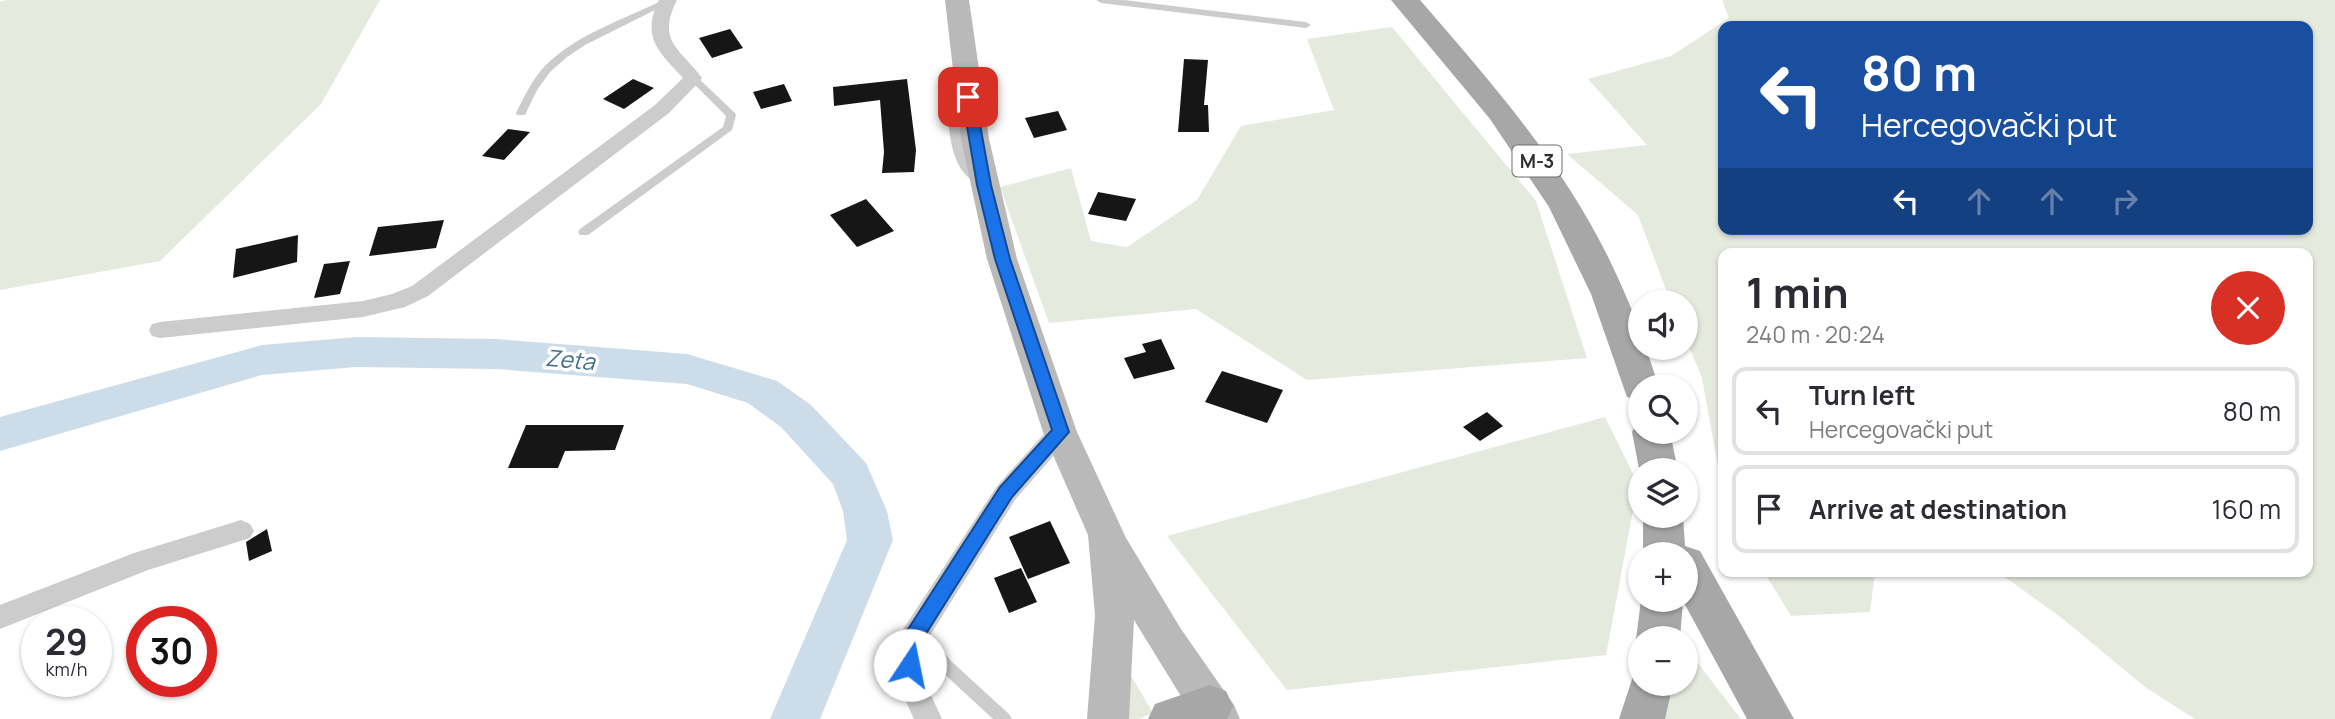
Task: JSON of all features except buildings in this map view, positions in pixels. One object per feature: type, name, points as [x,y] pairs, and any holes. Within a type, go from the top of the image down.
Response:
[{"type":"main road","points":[[957,0],[965,76],[984,185],[1012,291],[1060,432],[1107,536],[1167,641],[1200,715]]},
{"type":"main road","name":"M-3","points":[[1405,0],[1505,118],[1556,191],[1604,282],[1636,374]]},
{"type":"main road","points":[[1107,536],[1115,615],[1108,719]]},
{"type":"main road","points":[[1698,587],[1772,719]]},
{"type":"main road","points":[[1642,719],[1648,696]]},
{"type":"street","points":[[160,330],[363,309],[409,297],[662,109],[694,78],[662,45],[657,35],[663,8],[668,0]]},
{"type":"street","points":[[928,719],[911,683],[910,643],[1006,492],[1060,432]]},
{"type":"street","points":[[0,617],[143,561],[241,531]]},
{"type":"lane","points":[[521,113],[534,84],[549,65],[567,51],[668,0]]},
{"type":"lane","points":[[1101,0],[1306,24]]},
{"type":"lane","points":[[584,232],[728,128],[731,115],[694,78]]},
{"type":"lane","points":[[917,632],[946,666],[1004,719]]},
{"type":"shaded area","points":[[380,0],[321,104],[160,261],[0,290],[0,2]]},
{"type":"shaded area","points":[[1722,0],[2335,0],[2335,719],[2195,719],[2145,687],[2063,619],[2005,577],[2313,577],[2313,248],[1718,248],[1718,467],[1702,378],[1695,360],[1698,360],[1698,290],[1666,290],[1638,215],[1567,154],[1647,145],[1588,79],[1671,56],[1718,25],[1718,235],[2313,235],[2313,21],[1724,21],[1729,18]]},
{"type":"shaded area","points":[[1392,27],[1536,201],[1587,358],[1307,380],[1196,309],[1049,323],[1000,187],[1071,168],[1091,241],[1127,247],[1197,200],[1241,126],[1334,110],[1307,39]]},
{"type":"shaded area","points":[[1605,417],[1628,464],[1630,528],[1606,655],[1287,690],[1167,536]]},
{"type":"shaded area","points":[[1767,577],[1874,577],[1870,612],[1791,616]]},
{"type":"shaded area","points":[[1109,638],[1153,713],[1139,719],[1104,719]]},
{"type":"shaded area","points":[[1698,663],[1741,719],[1652,719],[1655,696],[1698,696]]},
{"type":"waterway","name":"Zeta","points":[[0,434],[262,360],[356,352],[496,354],[687,369],[762,392],[796,416],[851,475],[865,511],[870,540],[795,719]]},
{"type":"route","points":[[910,665],[910,643],[991,515],[1006,492],[1060,432],[1050,395],[1021,320],[1002,259],[984,185],[968,97]]}]
